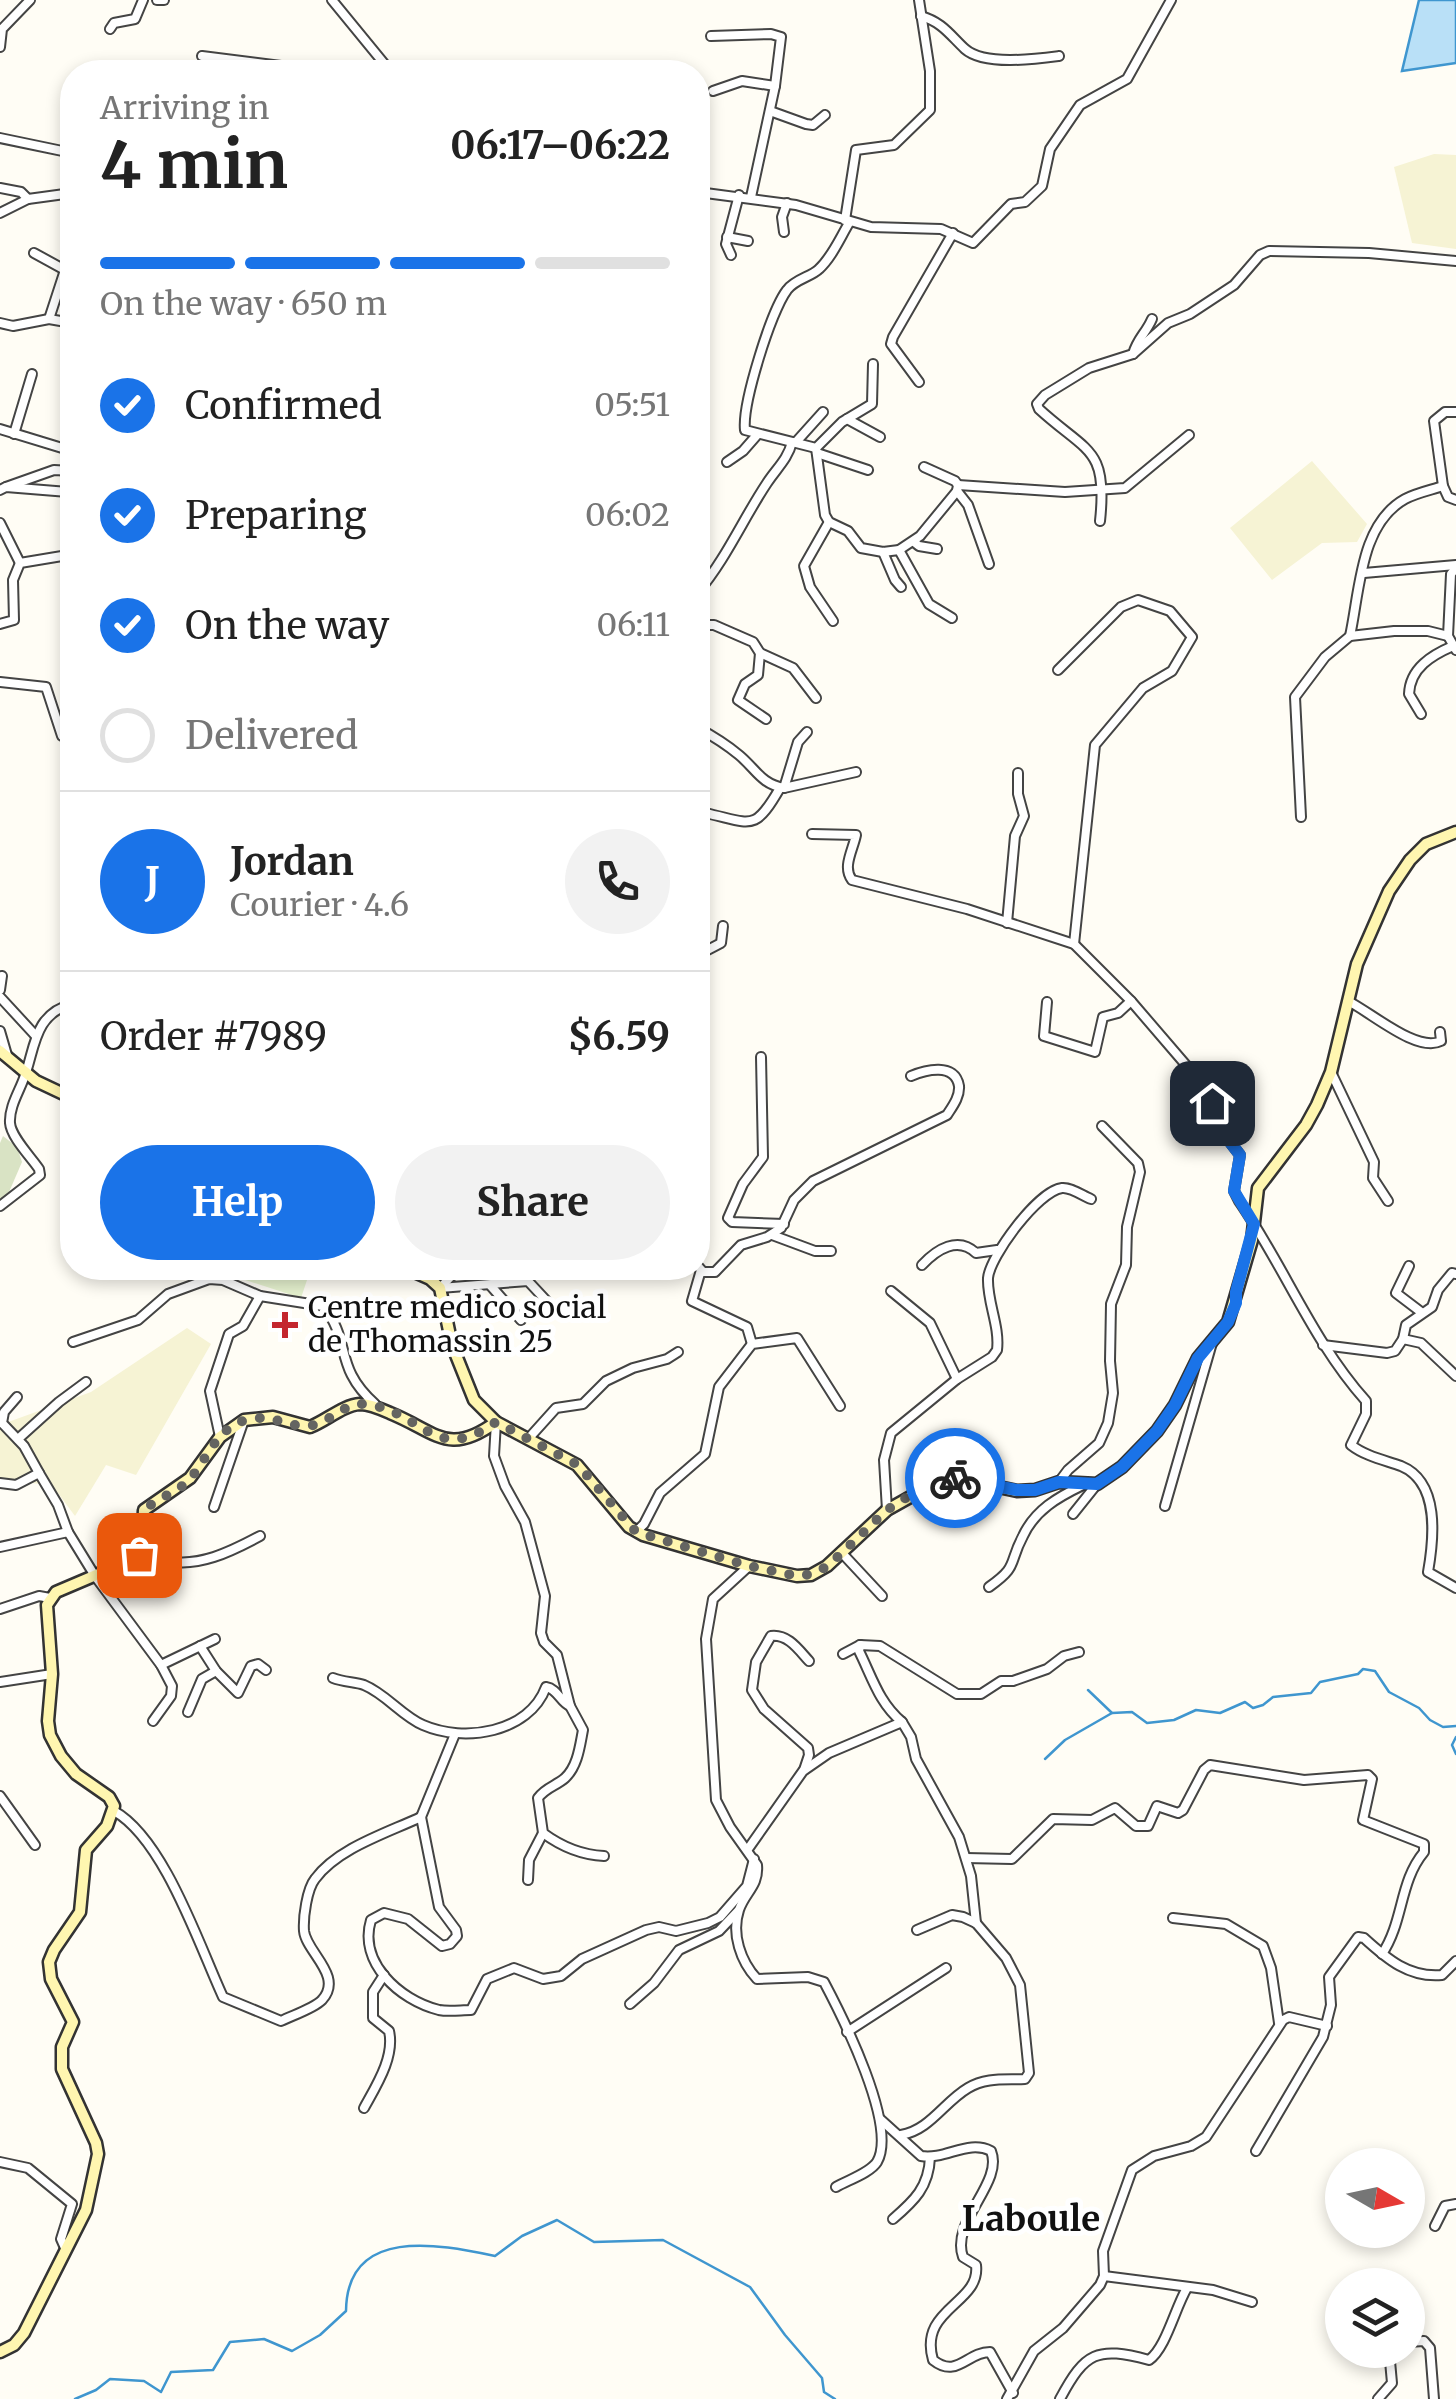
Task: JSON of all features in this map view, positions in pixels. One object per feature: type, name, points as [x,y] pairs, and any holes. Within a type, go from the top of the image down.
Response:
[{"type":"main road","points":[[430,1280],[440,1288],[461,1371],[474,1400],[496,1422],[578,1465],[636,1532],[749,1566],[797,1576],[828,1566],[887,1510],[922,1490],[956,1478],[1017,1490],[1035,1490],[1059,1482],[1097,1484],[1122,1467],[1157,1431],[1198,1358],[1228,1322],[1254,1224],[1258,1188],[1306,1125],[1331,1072],[1356,964],[1389,891],[1426,844],[1456,832]]},
{"type":"main road","points":[[3,1053],[26,1074],[60,1094]]},
{"type":"main road","points":[[0,2352],[14,2345],[24,2333],[86,2210],[98,2154],[62,2069],[62,2046],[73,2022],[51,1979],[49,1966],[54,1950],[80,1912],[86,1850],[114,1812],[108,1797],[76,1774],[50,1735],[50,1598],[136,1558],[142,1550],[144,1510],[190,1478],[220,1436],[244,1420],[273,1417],[310,1426],[358,1404],[380,1408],[447,1441],[474,1438],[496,1422]]},
{"type":"street","points":[[0,48],[2,29],[30,0]]},
{"type":"street","points":[[110,29],[114,22],[136,19],[143,0]]},
{"type":"street","points":[[332,0],[381,60]]},
{"type":"street","points":[[868,470],[794,442],[757,435],[745,430],[744,420],[770,328],[788,288],[818,270],[847,221],[856,150],[894,144],[930,110],[930,71],[919,0]]},
{"type":"street","points":[[710,193],[787,204],[871,227],[926,226],[974,243],[1011,204],[1033,196],[1047,175],[1050,149],[1080,105],[1127,79],[1171,0]]},
{"type":"street","points":[[921,16],[950,31],[965,48],[984,57],[1018,60],[1060,56]]},
{"type":"street","points":[[711,36],[781,37],[752,197]]},
{"type":"street","points":[[202,56],[234,60]]},
{"type":"street","points":[[713,90],[742,81],[775,86]]},
{"type":"street","points":[[770,110],[806,124],[825,116]]},
{"type":"street","points":[[0,138],[60,150]]},
{"type":"street","points":[[0,188],[21,192],[28,199]]},
{"type":"street","points":[[0,214],[28,199],[60,195]]},
{"type":"street","points":[[731,255],[726,244],[739,195]]},
{"type":"street","points":[[784,232],[782,217],[787,204]]},
{"type":"street","points":[[920,382],[891,344],[892,337],[953,233]]},
{"type":"street","points":[[728,238],[748,241]]},
{"type":"street","points":[[1100,522],[1102,476],[1086,448],[1038,404],[1045,394],[1089,368],[1133,354],[1168,323],[1190,314],[1234,285],[1260,255],[1269,251],[1369,252],[1456,261]]},
{"type":"street","points":[[34,253],[60,265]]},
{"type":"street","points":[[49,319],[60,292]]},
{"type":"street","points":[[0,323],[12,326],[49,319],[60,321]]},
{"type":"street","points":[[1133,354],[1137,338],[1152,319]]},
{"type":"street","points":[[817,450],[848,419],[872,404],[874,364]]},
{"type":"street","points":[[14,434],[32,374]]},
{"type":"street","points":[[710,576],[794,442],[824,412]]},
{"type":"street","points":[[1456,412],[1445,412],[1434,421],[1444,486],[1448,497],[1456,500]]},
{"type":"street","points":[[848,419],[880,437]]},
{"type":"street","points":[[0,429],[60,447]]},
{"type":"street","points":[[958,488],[1065,492],[1130,486],[1189,434]]},
{"type":"street","points":[[726,462],[744,452],[757,435]]},
{"type":"street","points":[[817,450],[823,507],[829,522],[848,532],[860,548],[883,552],[899,550],[914,542],[958,488]]},
{"type":"street","points":[[924,467],[958,488],[968,504],[989,564]]},
{"type":"street","points":[[3,488],[60,470]]},
{"type":"street","points":[[1350,636],[1364,572],[1364,552],[1375,528],[1404,500],[1444,486]]},
{"type":"street","points":[[3,488],[60,492]]},
{"type":"street","points":[[829,522],[804,566],[810,587],[833,621]]},
{"type":"street","points":[[0,523],[20,563],[13,580],[14,620],[0,624]]},
{"type":"street","points":[[914,542],[937,549]]},
{"type":"street","points":[[899,550],[929,604],[952,618]]},
{"type":"street","points":[[883,552],[894,580],[901,587]]},
{"type":"street","points":[[20,563],[60,554]]},
{"type":"street","points":[[1364,572],[1456,567]]},
{"type":"street","points":[[1421,714],[1408,694],[1413,675],[1421,665],[1455,648],[1448,636],[1451,574],[1456,567]]},
{"type":"street","points":[[0,583],[13,580]]},
{"type":"street","points":[[1058,670],[1121,607],[1138,600],[1170,611],[1190,632],[1190,643],[1172,671],[1143,688],[1095,745],[1074,944]]},
{"type":"street","points":[[710,625],[757,645],[758,674],[745,684],[738,700],[766,719]]},
{"type":"street","points":[[1302,816],[1295,697],[1325,656],[1350,636],[1394,630],[1448,636]]},
{"type":"street","points":[[760,652],[793,668],[816,698]]},
{"type":"street","points":[[0,682],[46,687],[60,730]]},
{"type":"street","points":[[710,814],[747,822],[764,815],[782,788],[798,742],[807,732]]},
{"type":"street","points":[[710,736],[741,756],[765,783],[782,788],[856,772]]},
{"type":"street","points":[[1007,923],[1014,836],[1024,816],[1018,773]]},
{"type":"street","points":[[812,834],[856,835],[848,864],[852,880],[967,909],[1074,944],[1132,1001],[1204,1086],[1216,1124],[1240,1155],[1234,1191],[1338,1370],[1366,1401],[1366,1414],[1351,1445],[1413,1472],[1428,1493],[1432,1548],[1428,1572],[1456,1588]]},
{"type":"street","points":[[710,948],[720,943],[723,926]]},
{"type":"street","points":[[2,976],[0,994],[6,1007],[35,1035]]},
{"type":"street","points":[[1047,1002],[1044,1036],[1094,1052],[1102,1017],[1114,1015],[1132,1001]]},
{"type":"street","points":[[1348,1001],[1422,1044],[1437,1044],[1440,1032]]},
{"type":"street","points":[[0,1206],[40,1175],[10,1123],[35,1035],[60,1009]]},
{"type":"street","points":[[0,1031],[3,1053]]},
{"type":"street","points":[[762,1057],[766,1147],[731,1205],[728,1218],[732,1222],[784,1224]]},
{"type":"street","points":[[710,1271],[715,1272],[741,1246],[772,1235],[784,1224],[794,1200],[812,1181],[947,1116],[960,1087],[956,1078],[932,1068],[911,1076]]},
{"type":"street","points":[[1331,1072],[1374,1162],[1373,1178],[1388,1201]]},
{"type":"street","points":[[1059,1482],[1099,1443],[1108,1423],[1113,1394],[1111,1304],[1126,1264],[1127,1227],[1140,1172],[1138,1163],[1102,1126]]},
{"type":"street","points":[[887,1510],[884,1460],[888,1440],[897,1427],[997,1350],[988,1277],[997,1250],[1037,1205],[1056,1190],[1067,1188],[1091,1199]]},
{"type":"street","points":[[772,1235],[815,1250],[831,1251]]},
{"type":"street","points":[[922,1265],[940,1250],[961,1244],[967,1244],[976,1253],[997,1250]]},
{"type":"street","points":[[1409,1266],[1396,1293],[1422,1312]]},
{"type":"street","points":[[1322,1344],[1395,1351],[1406,1325],[1432,1307],[1438,1290],[1454,1273]]},
{"type":"street","points":[[73,1342],[138,1320],[168,1294],[206,1280]]},
{"type":"street","points":[[223,1280],[260,1296],[323,1306],[338,1324],[347,1371],[360,1391],[380,1408]]},
{"type":"street","points":[[440,1288],[447,1280]]},
{"type":"street","points":[[697,1280],[692,1300],[749,1328],[752,1344]]},
{"type":"street","points":[[440,1288],[530,1282],[555,1310]]},
{"type":"street","points":[[490,1286],[521,1320]]},
{"type":"street","points":[[891,1292],[930,1323],[957,1379]]},
{"type":"street","points":[[220,1436],[210,1391],[229,1334],[244,1326],[260,1296]]},
{"type":"street","points":[[636,1532],[660,1493],[705,1454],[719,1387],[752,1344],[797,1338],[840,1406]]},
{"type":"street","points":[[1403,1339],[1421,1343],[1456,1376]]},
{"type":"street","points":[[1166,1506],[1212,1343]]},
{"type":"street","points":[[529,1438],[556,1408],[582,1404],[606,1381],[678,1352]]},
{"type":"street","points":[[18,1439],[86,1382]]},
{"type":"street","points":[[17,1397],[4,1412],[2,1423],[18,1439],[95,1576],[172,1686],[172,1696],[153,1721]]},
{"type":"street","points":[[214,1506],[244,1420]]},
{"type":"street","points":[[496,1422],[494,1456],[505,1486],[526,1522],[545,1596],[541,1633],[557,1655],[570,1706],[583,1730],[576,1759],[565,1778],[546,1787],[538,1798],[544,1833],[529,1860],[528,1880]]},
{"type":"street","points":[[0,1483],[16,1485],[38,1472]]},
{"type":"street","points":[[1073,1514],[1097,1484]]},
{"type":"street","points":[[989,1587],[1009,1574],[1022,1536],[1036,1516],[1062,1494],[1083,1485]]},
{"type":"street","points":[[0,1547],[68,1532]]},
{"type":"street","points":[[142,1550],[165,1560],[205,1559],[260,1536]]},
{"type":"street","points":[[841,1552],[882,1596]]},
{"type":"street","points":[[630,2004],[654,1983],[679,1950],[720,1931],[756,1884],[754,1859],[716,1800],[706,1640],[713,1599],[749,1566]]},
{"type":"street","points":[[0,1609],[39,1596],[50,1598]]},
{"type":"street","points":[[748,1849],[803,1772],[809,1755],[808,1748],[764,1709],[752,1690],[756,1662],[771,1636],[780,1635],[809,1661]]},
{"type":"street","points":[[160,1664],[215,1639]]},
{"type":"street","points":[[843,1654],[860,1644],[880,1646],[957,1694],[971,1695],[981,1694],[1001,1681],[1014,1682],[1046,1670],[1064,1656],[1079,1652]]},
{"type":"street","points":[[860,1644],[859,1651],[876,1689],[887,1710],[902,1722],[911,1737],[916,1758],[940,1798],[966,1858],[976,1923]]},
{"type":"street","points":[[200,1646],[216,1672],[238,1692],[251,1666],[258,1664],[266,1670]]},
{"type":"street","points":[[188,1712],[202,1680],[216,1672]]},
{"type":"street","points":[[0,1682],[52,1674]]},
{"type":"street","points":[[334,1678],[365,1686],[424,1726],[455,1734],[494,1731],[540,1702],[546,1687],[570,1706]]},
{"type":"street","points":[[803,1772],[829,1753],[902,1722]]},
{"type":"street","points":[[455,1734],[420,1817],[439,1907],[456,1930],[456,1936],[450,1944],[442,1946],[408,1919],[384,1913],[372,1920],[366,1936],[368,1950],[384,1976],[406,1996],[441,2010],[471,2010],[487,1979],[514,1968],[543,1979],[561,1976],[582,1959],[654,1927],[676,1931],[720,1917],[747,1886],[754,1859]]},
{"type":"street","points":[[966,1858],[1012,1859],[1053,1819],[1092,1820],[1110,1808],[1136,1826],[1148,1826],[1157,1806],[1178,1813],[1183,1810],[1210,1765],[1304,1780],[1368,1775],[1372,1779],[1363,1820],[1424,1844],[1424,1852],[1403,1888],[1393,1938],[1382,1954]]},
{"type":"street","points":[[0,1796],[35,1845]]},
{"type":"street","points":[[114,1812],[130,1820],[154,1850],[223,1997],[281,2021],[321,2001],[328,1989],[326,1968],[304,1933],[310,1886],[343,1856],[420,1817]]},
{"type":"street","points":[[544,1833],[588,1855],[604,1856]]},
{"type":"street","points":[[744,1865],[754,1859]]},
{"type":"street","points":[[738,1911],[738,1948],[744,1966],[757,1979],[808,1977],[824,1982],[874,2091],[880,2150],[875,2165],[836,2187]]},
{"type":"street","points":[[901,2135],[930,2121],[970,2086],[999,2078],[1027,2078],[1027,2041],[1016,1976],[1006,1958],[976,1923],[952,1915],[917,1930]]},
{"type":"street","points":[[1010,2396],[1034,2350],[1063,2328],[1104,2276],[1103,2251],[1132,2170],[1154,2156],[1206,2138],[1230,2097],[1269,2045],[1279,2023],[1271,1968],[1263,1946],[1226,1924],[1173,1918]]},
{"type":"street","points":[[1256,2151],[1317,2049],[1331,2005],[1330,1977],[1358,1938],[1364,1938],[1382,1954],[1421,1976],[1442,1975],[1456,1961]]},
{"type":"street","points":[[847,2032],[946,1968]]},
{"type":"street","points":[[364,2108],[382,2074],[391,2040],[390,2031],[373,2018],[373,1992],[384,1976]]},
{"type":"street","points":[[1279,2023],[1289,2017],[1327,2026]]},
{"type":"street","points":[[879,2119],[901,2135],[916,2153],[930,2157],[984,2147],[991,2150],[995,2164],[972,2208],[960,2247],[962,2258],[974,2263],[977,2272],[967,2292],[936,2322],[930,2347],[932,2360],[955,2368],[976,2354],[990,2352],[1010,2396]]},
{"type":"street","points":[[893,2219],[916,2200],[925,2185],[930,2157]]},
{"type":"street","points":[[0,2162],[28,2168],[72,2204],[60,2239],[65,2248]]},
{"type":"street","points":[[1435,2226],[1444,2206],[1456,2204]]},
{"type":"street","points":[[1104,2276],[1213,2290],[1252,2302]]},
{"type":"street","points":[[1060,2399],[1075,2370],[1100,2353],[1119,2352],[1149,2360],[1158,2354],[1187,2288]]},
{"type":"street","points":[[1425,2342],[1430,2348],[1434,2399]]},
{"type":"street","points":[[1378,2399],[1392,2383],[1391,2368]]},
{"type":"shaded area","points":[[1434,154],[1456,155],[1456,249],[1412,243],[1394,167]]},
{"type":"shaded area","points":[[1312,461],[1367,524],[1357,542],[1322,543],[1272,580],[1230,528]]},
{"type":"shaded area","points":[[187,1328],[211,1344],[136,1475],[106,1465],[75,1516],[52,1485],[0,1480],[0,1425],[91,1392]]},
{"type":"green space","points":[[3,1136],[17,1147],[22,1162],[6,1199],[0,1198]]},
{"type":"green space","points":[[245,1280],[307,1280],[301,1298]]},
{"type":"water","points":[[1419,0],[1456,0],[1456,63],[1402,71]]},
{"type":"waterway","points":[[1088,1690],[1112,1713],[1132,1712],[1147,1723],[1174,1720],[1196,1710],[1220,1713],[1245,1702],[1253,1708],[1273,1697],[1311,1693],[1320,1682],[1358,1674],[1363,1669],[1375,1671],[1389,1692],[1419,1708],[1430,1720],[1443,1727],[1456,1726]]},
{"type":"waterway","points":[[1045,1759],[1065,1740],[1112,1713]]},
{"type":"waterway","points":[[1456,1737],[1452,1745],[1456,1754]]},
{"type":"waterway","points":[[75,2399],[110,2379],[144,2381],[161,2392],[171,2372],[213,2370],[230,2342],[264,2339],[292,2351],[320,2335],[346,2311],[350,2284],[362,2265],[379,2253],[423,2246],[495,2256],[522,2236],[557,2220],[594,2242],[663,2240],[750,2287],[822,2378],[824,2392],[835,2399]]},
{"type":"way so far","points":[[139,1555],[144,1510],[190,1478],[220,1436],[244,1420],[273,1417],[310,1426],[358,1404],[380,1408],[447,1441],[474,1438],[496,1422],[578,1465],[636,1532],[718,1558],[797,1576],[828,1566],[887,1510],[907,1497],[955,1478]]},
{"type":"place","name":"Centre medico social de Thomassin 25","points":[[285,1325]]},
{"type":"district","name":"Laboule","points":[[1031,2219]]},
{"type":"route","points":[[955,1478],[1017,1490],[1035,1490],[1059,1482],[1097,1484],[1122,1467],[1157,1431],[1175,1405],[1198,1358],[1228,1322],[1254,1224],[1234,1191],[1240,1155],[1216,1124],[1212,1103]]}]
